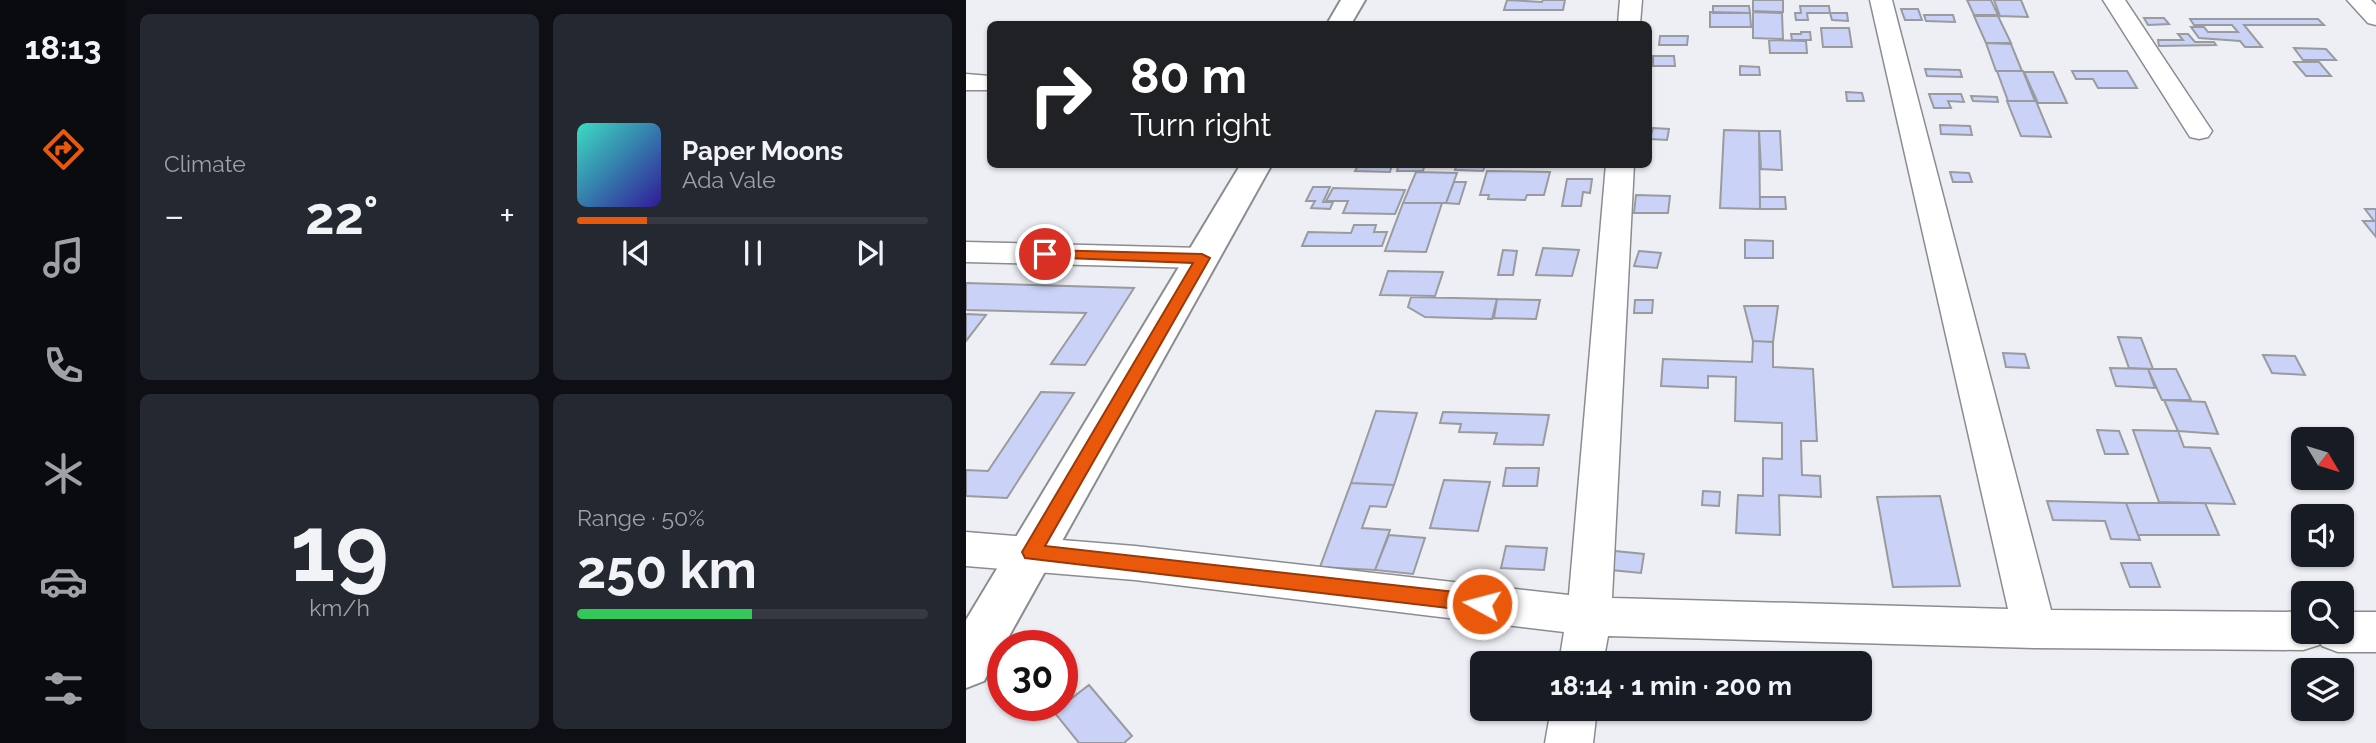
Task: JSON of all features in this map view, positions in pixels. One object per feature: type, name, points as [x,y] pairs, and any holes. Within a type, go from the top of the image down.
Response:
[{"type":"street","points":[[1341,21],[1353,0]]},
{"type":"street","points":[[1629,21],[1631,0]]},
{"type":"street","points":[[1881,0],[2034,629]]},
{"type":"street","points":[[2114,0],[2199,131]]},
{"type":"street","points":[[2358,0],[2376,18]]},
{"type":"street","points":[[966,82],[987,83]]},
{"type":"street","points":[[966,665],[1256,168]]},
{"type":"street","points":[[1583,651],[1589,616],[1620,168]]},
{"type":"street","points":[[966,252],[1202,258]]},
{"type":"street","points":[[966,549],[1031,552],[1589,616],[2034,629],[2291,631]]},
{"type":"street","points":[[2354,632],[2376,632]]},
{"type":"street","points":[[1569,743],[1572,721]]},
{"type":"building","points":[[1507,0],[1565,0],[1563,10],[1504,10]]},
{"type":"building","points":[[1753,0],[1783,0],[1783,12],[1753,11]]},
{"type":"building","points":[[1967,0],[1991,0],[1998,15],[1974,15]]},
{"type":"building","points":[[1994,0],[2021,0],[2028,17],[2000,16]]},
{"type":"building","points":[[1713,6],[1749,6],[1750,13],[1713,13]]},
{"type":"building","points":[[1800,6],[1829,6],[1830,13],[1807,13],[1808,20],[1796,20],[1795,13],[1801,13]]},
{"type":"building","points":[[1901,9],[1918,9],[1922,20],[1905,20]]},
{"type":"building","points":[[1710,12],[1750,13],[1751,27],[1710,27]]},
{"type":"building","points":[[1753,12],[1782,13],[1783,39],[1753,38]]},
{"type":"building","points":[[1830,13],[1847,13],[1848,21],[1832,20]]},
{"type":"building","points":[[1924,15],[1953,15],[1955,22],[1926,21]]},
{"type":"building","points":[[1974,16],[1998,16],[2011,43],[1986,43]]},
{"type":"building","points":[[2144,18],[2164,18],[2169,24],[2148,25]]},
{"type":"building","points":[[2190,19],[2318,19],[2324,25],[2244,25],[2262,47],[2245,47],[2240,41],[2199,38],[2191,27],[2204,27],[2208,32],[2238,32],[2232,25],[2194,25]]},
{"type":"building","points":[[1821,28],[1849,28],[1852,47],[1823,47]]},
{"type":"building","points":[[1810,32],[1811,40],[1792,40],[1791,34]]},
{"type":"building","points":[[2178,34],[2188,34],[2195,42],[2214,42],[2216,45],[2159,46],[2158,40],[2183,40]]},
{"type":"building","points":[[1660,36],[1688,36],[1687,45],[1659,45]]},
{"type":"building","points":[[1769,40],[1806,41],[1807,53],[1770,53]]},
{"type":"building","points":[[1986,43],[2011,44],[2022,71],[1996,71]]},
{"type":"building","points":[[2294,48],[2326,49],[2336,60],[2303,60]]},
{"type":"building","points":[[1653,56],[1674,56],[1675,66],[1653,66]]},
{"type":"building","points":[[2294,62],[2319,62],[2331,76],[2306,76]]},
{"type":"building","points":[[1740,66],[1759,67],[1760,75],[1740,75]]},
{"type":"building","points":[[1925,69],[1960,70],[1962,77],[1927,76]]},
{"type":"building","points":[[1997,71],[2023,71],[2035,101],[2008,101]]},
{"type":"building","points":[[2072,71],[2127,71],[2137,88],[2098,88],[2093,79],[2076,79]]},
{"type":"building","points":[[2024,72],[2053,72],[2067,103],[2038,103]]},
{"type":"building","points":[[1846,92],[1862,93],[1864,101],[1847,101]]},
{"type":"building","points":[[1929,94],[1961,94],[1964,102],[1948,101],[1951,108],[1934,108]]},
{"type":"building","points":[[1971,96],[1997,97],[1998,102],[1973,101]]},
{"type":"building","points":[[2007,101],[2036,101],[2051,137],[2021,136]]},
{"type":"building","points":[[1940,125],[1970,126],[1972,135],[1941,134]]},
{"type":"building","points":[[1653,128],[1669,129],[1667,140],[1652,139]]},
{"type":"building","points":[[1724,130],[1759,131],[1760,209],[1720,208]]},
{"type":"building","points":[[1759,131],[1780,131],[1782,170],[1761,169]]},
{"type":"building","points":[[1357,168],[1391,168],[1390,172],[1355,171]]},
{"type":"building","points":[[1398,168],[1424,168],[1423,171],[1397,171]]},
{"type":"building","points":[[1456,168],[1484,168],[1483,171],[1455,170]]},
{"type":"building","points":[[1487,171],[1550,172],[1544,195],[1527,195],[1525,200],[1488,199],[1489,195],[1480,195]]},
{"type":"building","points":[[1416,172],[1457,173],[1446,203],[1403,203]]},
{"type":"building","points":[[1950,172],[1969,173],[1972,182],[1953,182]]},
{"type":"building","points":[[1567,179],[1592,179],[1590,193],[1583,192],[1581,206],[1562,206]]},
{"type":"building","points":[[1454,182],[1466,182],[1459,204],[1446,203]]},
{"type":"building","points":[[1313,187],[1330,187],[1323,202],[1333,202],[1330,209],[1311,208],[1315,201],[1306,201]]},
{"type":"building","points":[[1333,188],[1405,190],[1395,214],[1343,213],[1348,201],[1326,201]]},
{"type":"building","points":[[1636,195],[1670,196],[1668,213],[1634,213]]},
{"type":"building","points":[[1760,197],[1785,197],[1786,209],[1760,209]]},
{"type":"building","points":[[1403,203],[1442,203],[1426,252],[1385,251]]},
{"type":"building","points":[[2365,209],[2376,209],[2376,237],[2363,221],[2374,221]]},
{"type":"building","points":[[1354,225],[1376,225],[1374,232],[1387,232],[1382,246],[1302,246],[1308,232],[1351,233]]},
{"type":"building","points":[[1745,240],[1773,241],[1773,258],[1745,258]]},
{"type":"building","points":[[1543,248],[1579,250],[1572,276],[1536,275]]},
{"type":"building","points":[[1503,250],[1517,251],[1513,275],[1498,275]]},
{"type":"building","points":[[1639,251],[1661,253],[1657,268],[1634,266]]},
{"type":"building","points":[[1388,271],[1443,272],[1435,296],[1380,295]]},
{"type":"building","points":[[966,283],[1134,288],[1085,365],[1051,364],[1086,313],[966,310]]},
{"type":"building","points":[[1411,297],[1497,299],[1492,319],[1425,317],[1408,307]]},
{"type":"building","points":[[1497,299],[1540,300],[1536,319],[1494,318]]},
{"type":"building","points":[[1635,300],[1653,300],[1652,313],[1634,313]]},
{"type":"building","points":[[1744,306],[1778,306],[1773,342],[1753,341]]},
{"type":"building","points":[[966,314],[986,315],[966,341]]},
{"type":"building","points":[[2118,337],[2141,338],[2153,369],[2129,368]]},
{"type":"building","points":[[1753,341],[1773,342],[1773,367],[1813,369],[1817,441],[1801,441],[1802,475],[1820,476],[1821,497],[1779,495],[1780,535],[1736,533],[1738,495],[1763,496],[1763,458],[1782,459],[1782,423],[1735,421],[1736,377],[1708,376],[1708,388],[1661,386],[1663,359],[1752,362]]},
{"type":"building","points":[[2003,353],[2025,354],[2029,368],[2006,367]]},
{"type":"building","points":[[2263,355],[2295,356],[2305,375],[2272,373]]},
{"type":"building","points":[[2110,368],[2148,369],[2155,388],[2116,386]]},
{"type":"building","points":[[2148,369],[2176,369],[2191,400],[2162,400]]},
{"type":"building","points":[[1041,392],[1074,393],[1007,498],[966,496],[966,470],[988,471]]},
{"type":"building","points":[[2164,400],[2205,402],[2218,434],[2178,431]]},
{"type":"building","points":[[1376,411],[1417,413],[1394,485],[1351,483]]},
{"type":"building","points":[[1443,412],[1549,415],[1543,445],[1494,444],[1497,433],[1459,432],[1461,424],[1440,423]]},
{"type":"building","points":[[2097,430],[2119,431],[2128,454],[2105,454]]},
{"type":"building","points":[[2133,430],[2178,431],[2184,447],[2210,448],[2235,504],[2159,502]]},
{"type":"building","points":[[1506,468],[1539,468],[1537,486],[1503,486]]},
{"type":"building","points":[[1444,480],[1490,482],[1478,531],[1430,528]]},
{"type":"building","points":[[1351,483],[1394,485],[1386,507],[1370,506],[1362,528],[1390,530],[1375,570],[1320,567]]},
{"type":"building","points":[[1703,491],[1720,492],[1719,506],[1702,505]]},
{"type":"building","points":[[1940,496],[1960,586],[1893,587],[1877,497]]},
{"type":"building","points":[[2047,501],[2126,503],[2140,540],[2111,539],[2105,521],[2053,520]]},
{"type":"building","points":[[2126,503],[2205,503],[2219,535],[2138,535]]},
{"type":"building","points":[[1389,535],[1425,538],[1413,574],[1375,570]]},
{"type":"building","points":[[1506,546],[1547,548],[1544,570],[1501,568]]},
{"type":"building","points":[[1615,551],[1644,554],[1641,573],[1611,570]]},
{"type":"building","points":[[2121,563],[2151,563],[2160,587],[2130,587]]},
{"type":"building","points":[[1089,685],[1132,736],[1124,743],[1079,743],[1061,721],[1078,721],[1078,693]]},
{"type":"route","points":[[1045,254],[1202,258],[1031,552],[1482,604]]}]
